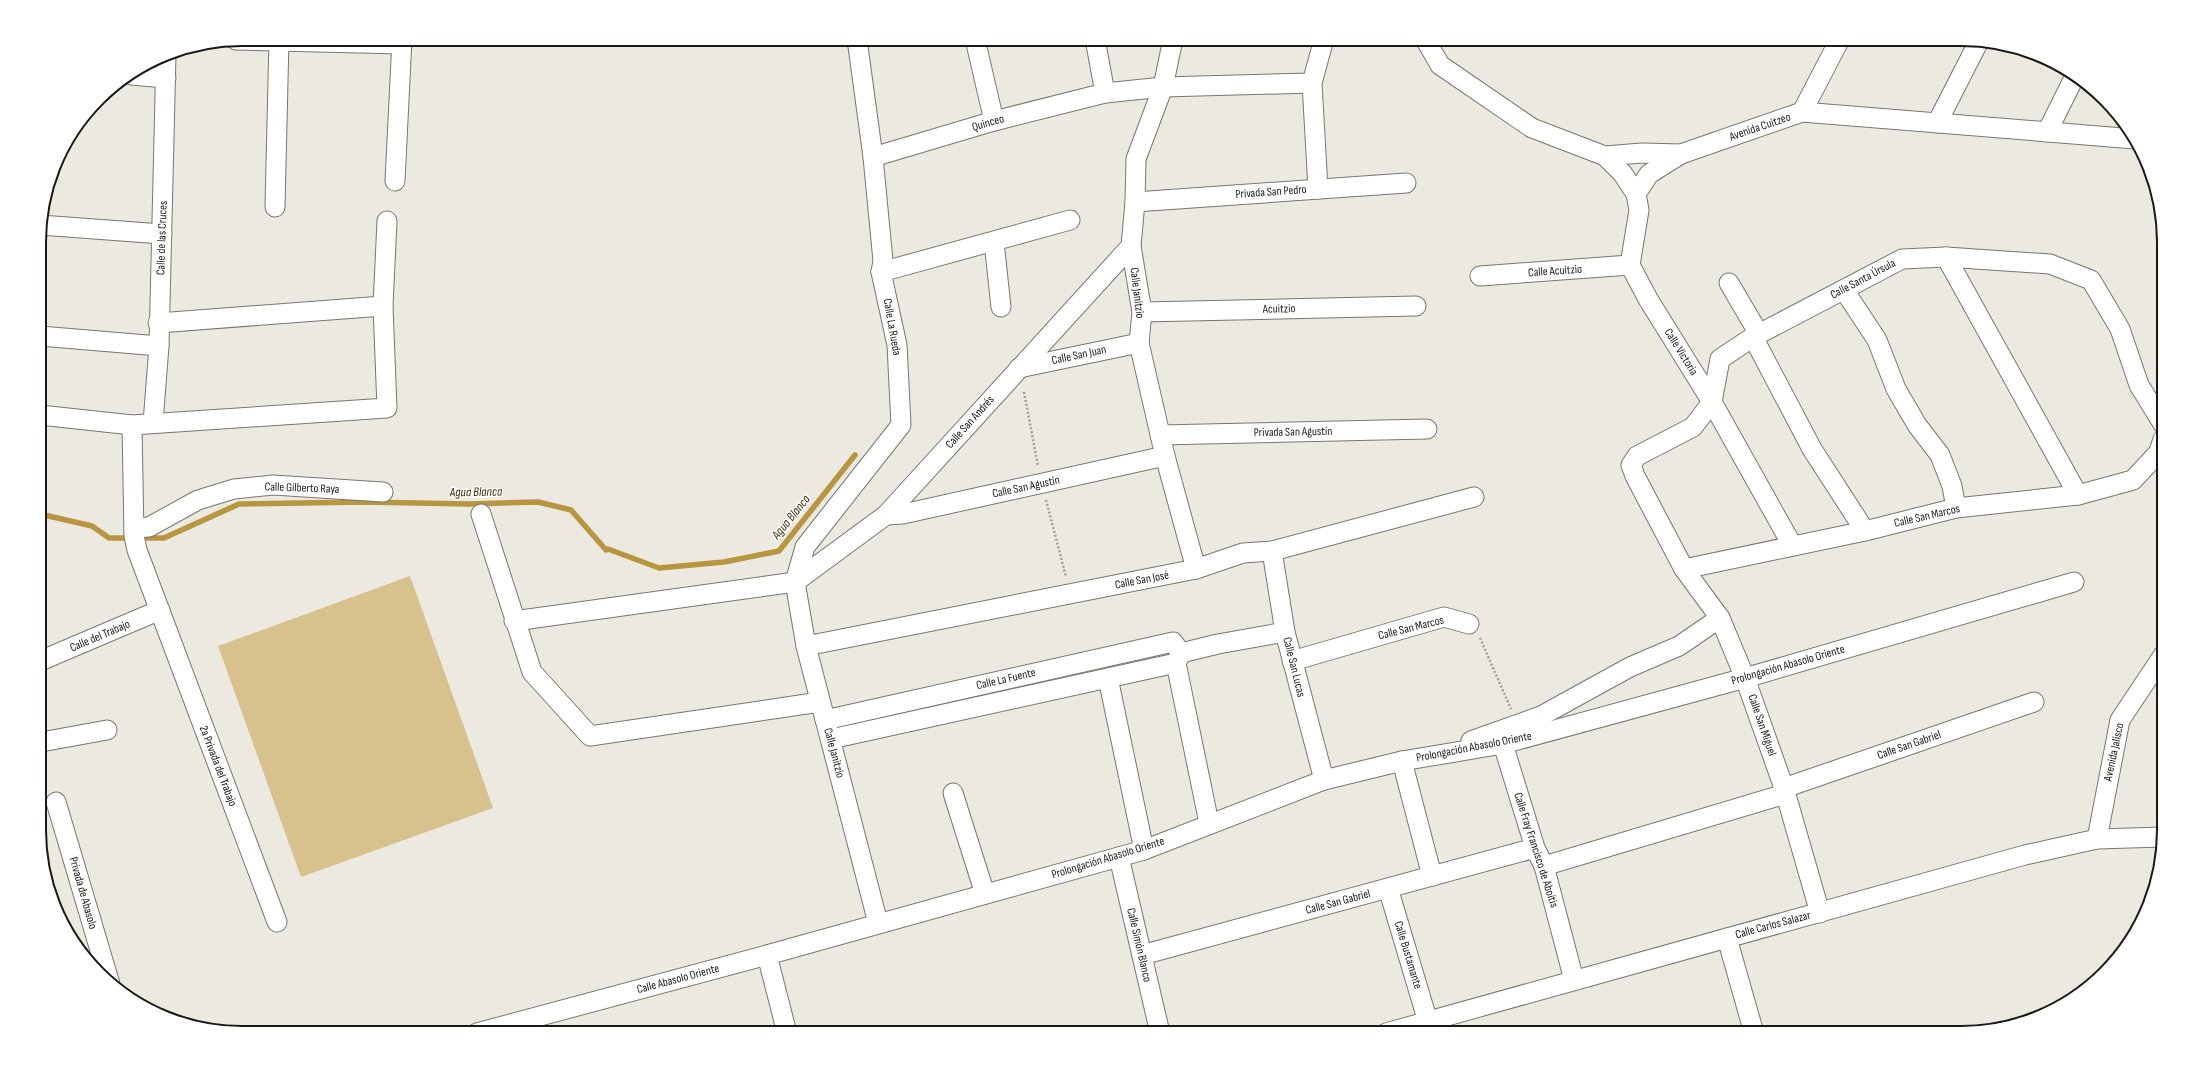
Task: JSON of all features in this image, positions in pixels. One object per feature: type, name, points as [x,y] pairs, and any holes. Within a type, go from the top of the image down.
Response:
[{"type":"street","points":[[275,207],[279,46]]},
{"type":"street","points":[[395,181],[402,46]]},
{"type":"street","name":"Calle La Rueda","points":[[795,582],[805,547],[900,425],[897,345],[881,272],[883,261],[873,157],[858,46]]},
{"type":"street","points":[[977,46],[994,120]]},
{"type":"street","points":[[1096,46],[1105,93]]},
{"type":"street","name":"Calle Janitzio","points":[[1172,46],[1163,87],[1136,159],[1135,202],[1131,246],[1142,312],[1139,343],[1165,456],[1196,569]]},
{"type":"street","points":[[1318,189],[1312,83],[1322,46]]},
{"type":"street","name":"Avenida Cuitzeo","points":[[1429,46],[1440,64],[1532,128],[1605,156],[1642,153],[1681,154],[1802,112],[2127,138]]},
{"type":"street","points":[[1802,112],[1836,46]]},
{"type":"street","points":[[1937,123],[1976,46]]},
{"type":"street","name":"Calle de las Cruces","points":[[153,423],[159,346],[158,324],[162,234],[166,61]]},
{"type":"street","points":[[138,76],[166,78]]},
{"type":"street","points":[[2047,132],[2072,81]]},
{"type":"street","name":"Quinceo","points":[[873,157],[994,120],[1105,93],[1163,87],[1312,83]]},
{"type":"street","points":[[1636,194],[1649,174],[1681,154]]},
{"type":"street","points":[[1605,156],[1623,174],[1636,194],[1639,210],[1630,265]]},
{"type":"street","name":"Privada San Pedro","points":[[1135,202],[1406,183]]},
{"type":"street","points":[[881,272],[1070,220]]},
{"type":"street","points":[[46,416],[132,425],[387,408],[384,306],[387,221]]},
{"type":"street","points":[[47,225],[162,234]]},
{"type":"street","points":[[994,242],[1001,306]]},
{"type":"street","name":"Calle San Andrés","points":[[795,582],[886,515],[1131,246]]},
{"type":"street","points":[[1946,257],[2078,495]]},
{"type":"street","name":"Calle Santa Úrsula","points":[[1712,402],[1720,359],[1756,335],[1902,259],[1946,257],[2050,264],[2091,280],[2120,329],[2139,385],[2157,414]]},
{"type":"street","name":"Calle Acuitzio","points":[[1480,276],[1630,265]]},
{"type":"street","name":"Calle Victoria","points":[[1630,265],[1648,299],[1712,402],[1792,545]]},
{"type":"street","points":[[1729,283],[1812,449],[1865,531]]},
{"type":"street","points":[[1844,290],[1877,340],[1896,389],[1910,413],[1940,455],[1952,486],[1956,508]]},
{"type":"street","points":[[158,324],[384,306]]},
{"type":"street","name":"Acuitzio","points":[[1142,312],[1416,306]]},
{"type":"street","points":[[46,337],[159,346]]},
{"type":"street","name":"Calle San Juan","points":[[1019,368],[1139,343]]},
{"type":"street","name":"Calle San Miguel","points":[[1712,402],[1693,427],[1637,456],[1631,465],[1635,476],[1684,569],[1720,618],[1745,678],[1785,791],[1820,912]]},
{"type":"street","points":[[132,425],[135,538],[160,610]]},
{"type":"street","name":"Privada San Agustín","points":[[1160,435],[1427,428]]},
{"type":"street","name":"Calle San Marcos","points":[[1684,569],[1792,545],[1865,531],[1956,508],[2078,495],[2133,480],[2157,450]]},
{"type":"street","name":"Calle San Agustín","points":[[886,515],[903,514],[1165,456]]},
{"type":"street","name":"Calle Gilberto Raya","points":[[135,538],[149,527],[198,500],[234,489],[273,485],[383,492]]},
{"type":"street","name":"Calle San José","points":[[806,646],[1196,569],[1244,553],[1272,551],[1474,497]]},
{"type":"street","points":[[481,514],[514,621],[795,582]]},
{"type":"street","name":"Calle San Lucas","points":[[1272,551],[1285,632],[1324,780]]},
{"type":"street","name":"Calle Janitzio","points":[[795,582],[806,646],[878,923]]},
{"type":"street","name":"Prolongación Abasolo Oriente","points":[[878,923],[1144,850],[1209,823],[1324,780],[1402,761],[1503,744],[1745,678],[2074,582]]},
{"type":"street","name":"Calle del Trabajo","points":[[46,658],[160,610]]},
{"type":"street","name":"2a Privada del Trabajo","points":[[160,610],[277,922]]},
{"type":"street","name":"Calle San Marcos","points":[[1292,661],[1444,617],[1469,624]]},
{"type":"street","points":[[1428,756],[1517,723],[1541,716],[1630,667],[1679,646],[1720,618]]},
{"type":"street","name":"Calle La Fuente","points":[[514,621],[532,672],[590,736],[822,711],[1006,679],[1173,642],[1178,658]]},
{"type":"street","name":"Calle La Fuente","points":[[831,739],[1108,678],[1178,658],[1218,644],[1285,632]]},
{"type":"street","points":[[1178,658],[1209,823]]},
{"type":"street","name":"Avenida Jalisco","points":[[2097,839],[2120,720],[2157,664]]},
{"type":"street","points":[[1108,678],[1144,850]]},
{"type":"street","points":[[1006,679],[1010,699]]},
{"type":"street","name":"Calle San Gabriel","points":[[1544,866],[1785,791],[2034,702]]},
{"type":"street","points":[[46,741],[106,730]]},
{"type":"street","name":"Calle Fray Francisco de Aboitis","points":[[1503,744],[1534,848],[1544,866],[1574,980]]},
{"type":"street","points":[[1402,761],[1432,876]]},
{"type":"street","points":[[953,793],[985,894]]},
{"type":"street","name":"Privada de Abasolo","points":[[56,802],[106,972]]},
{"type":"street","name":"Calle Carlos Salazar","points":[[1413,1026],[2025,855],[2097,839],[2157,837]]},
{"type":"street","name":"Calle San Gabriel","points":[[1142,955],[1534,848]]},
{"type":"street","name":"Calle Simón Blanco","points":[[1120,857],[1158,1026]]},
{"type":"street","name":"Calle Bustamante","points":[[1388,888],[1428,1022]]},
{"type":"street","name":"Calle Abasolo Oriente","points":[[503,1026],[767,955],[878,923]]},
{"type":"street","points":[[1727,938],[1752,1026]]},
{"type":"street","points":[[767,955],[785,1026]]},
{"type":"path","points":[[1469,624],[1483,643],[1517,723]]},
{"type":"shaded area","points":[[410,576],[493,808],[301,877],[218,646]]},
{"type":"waterway","name":"Agua Blanca","points":[[46,515],[92,526],[109,538],[164,538],[239,504],[365,502],[469,504],[538,502],[571,510],[606,550],[608,549],[659,568],[724,562],[779,551],[855,455]]}]
